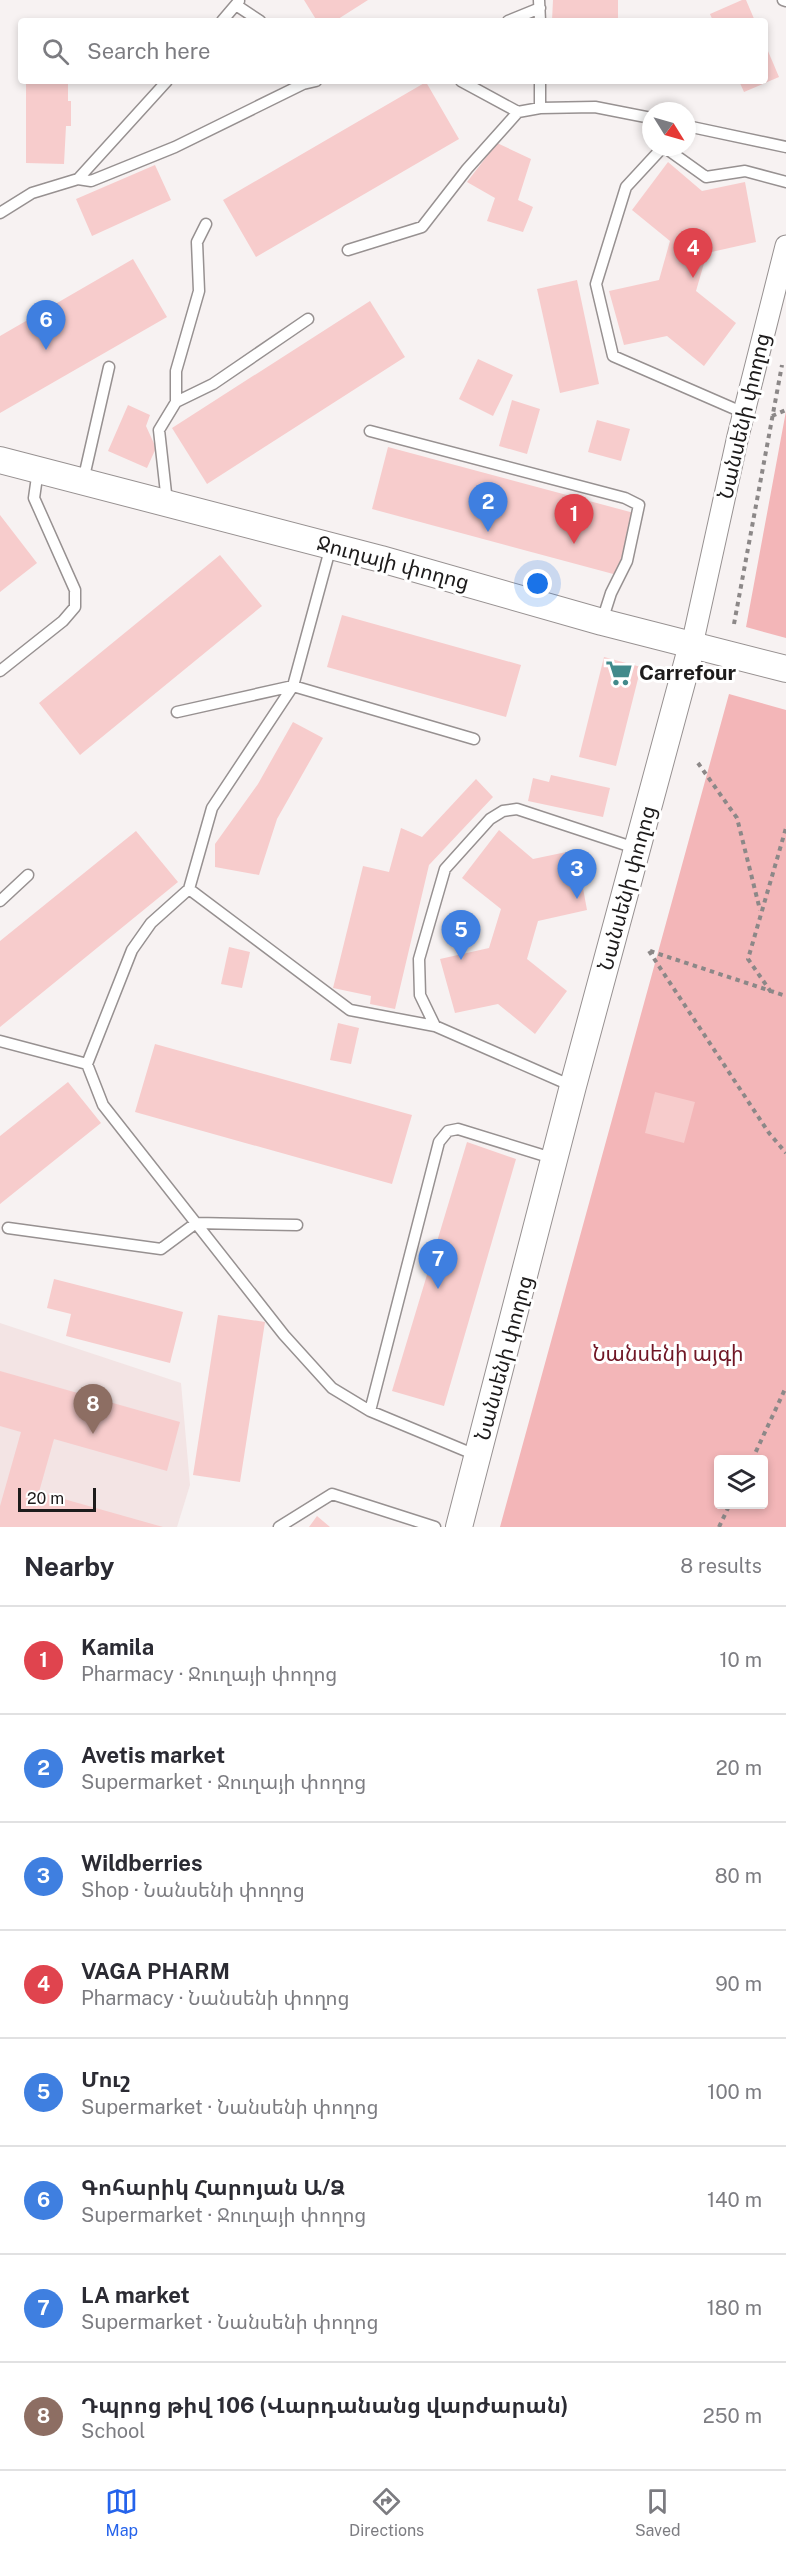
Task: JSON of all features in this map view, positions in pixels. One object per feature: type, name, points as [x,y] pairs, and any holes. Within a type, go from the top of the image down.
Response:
[{"type":"street","name":"Նանսենի փողոց","points":[[459,1527],[573,1086],[692,645],[744,413],[786,246]]},
{"type":"street","name":"Ջուղայի փողոց","points":[[0,460],[331,545],[602,622],[786,669]]},
{"type":"lane","points":[[225,18],[238,3],[256,18]]},
{"type":"lane","points":[[514,18],[540,4]]},
{"type":"lane","points":[[78,179],[164,84]]},
{"type":"lane","points":[[0,213],[32,193],[78,179],[91,181],[175,147],[298,84]]},
{"type":"lane","points":[[467,84],[518,112]]},
{"type":"lane","points":[[540,84],[540,108]]},
{"type":"lane","points":[[348,250],[422,227],[467,169],[518,112],[540,108],[595,107],[642,116]]},
{"type":"lane","points":[[696,128],[786,147]]},
{"type":"lane","points":[[655,156],[626,187],[596,284],[613,356],[744,413]]},
{"type":"lane","points":[[676,156],[706,177],[745,171],[786,182]]},
{"type":"lane","points":[[167,502],[159,430],[176,402],[176,371],[199,291],[197,242],[206,224]]},
{"type":"lane","points":[[176,402],[213,384],[308,319]]},
{"type":"lane","points":[[82,481],[109,366]]},
{"type":"lane","points":[[370,431],[626,498],[639,505],[627,561],[611,593],[602,622]]},
{"type":"lane","points":[[0,671],[63,621],[75,607],[75,590],[34,498],[38,469]]},
{"type":"lane","points":[[331,545],[293,686],[212,808],[189,889],[151,923],[132,950],[87,1064],[103,1105],[284,1335],[332,1388],[370,1412],[478,1456]]},
{"type":"lane","points":[[177,712],[293,686],[474,739]]},
{"type":"lane","points":[[435,1026],[420,995],[419,959],[445,870],[490,819],[503,811],[517,809],[638,849]]},
{"type":"lane","points":[[0,901],[28,875]]},
{"type":"lane","points":[[189,889],[350,1010],[435,1026],[573,1086]]},
{"type":"lane","points":[[0,1041],[87,1064]]},
{"type":"lane","points":[[370,1412],[440,1142],[448,1131],[458,1129],[555,1159]]},
{"type":"lane","points":[[8,1228],[161,1249],[195,1223],[297,1225]]},
{"type":"lane","points":[[279,1527],[332,1494],[435,1527]]},
{"type":"path","points":[[734,624],[784,357]]},
{"type":"path","points":[[698,763],[737,818],[760,907],[760,917]]},
{"type":"path","points":[[771,992],[747,959],[786,828]]},
{"type":"path","points":[[786,996],[649,951],[769,1133],[786,1153]]},
{"type":"path","points":[[754,1455],[784,1396],[786,1387]]},
{"type":"path","points":[[719,1527],[728,1509]]},
{"type":"shaded area","points":[[0,1323],[181,1383],[190,1485],[177,1527],[0,1527]]},
{"type":"green space","points":[[786,411],[786,638],[746,627]]},
{"type":"green space","name":"Նանսենի այգի","points":[[729,694],[786,710],[786,1527],[500,1527]]},
{"type":"building","points":[[304,0],[368,0],[340,18],[315,18]]},
{"type":"building","points":[[553,0],[618,0],[618,18],[552,18]]},
{"type":"building","points":[[746,0],[754,18],[712,18],[710,14]]},
{"type":"building","points":[[768,51],[779,77],[768,82]]},
{"type":"building","points":[[26,84],[68,84],[71,126],[66,126],[64,164],[26,163]]},
{"type":"building","points":[[423,84],[427,84],[459,139],[256,257],[223,200]]},
{"type":"building","points":[[740,84],[763,84],[744,92]]},
{"type":"building","points":[[497,143],[531,159],[518,200],[533,207],[523,232],[487,221],[495,198],[467,182]]},
{"type":"building","points":[[668,162],[702,191],[745,182],[756,242],[707,253],[696,291],[736,323],[704,366],[667,336],[624,345],[609,291],[659,280],[670,241],[632,210]]},
{"type":"building","points":[[155,165],[171,200],[92,236],[76,199]]},
{"type":"building","points":[[133,259],[167,317],[0,413],[0,336]]},
{"type":"building","points":[[577,280],[599,384],[560,393],[537,289]]},
{"type":"building","points":[[370,301],[405,357],[207,484],[172,428]]},
{"type":"building","points":[[478,359],[513,375],[493,416],[459,399]]},
{"type":"building","points":[[512,400],[540,409],[527,454],[499,446]]},
{"type":"building","points":[[128,405],[150,415],[146,426],[156,448],[147,468],[108,451]]},
{"type":"building","points":[[597,420],[630,429],[621,461],[588,452]]},
{"type":"building","points":[[388,447],[634,513],[617,575],[372,509]]},
{"type":"building","points":[[0,515],[37,563],[0,592]]},
{"type":"building","points":[[220,555],[262,606],[80,755],[39,703]]},
{"type":"building","points":[[342,615],[521,665],[506,717],[327,667]]},
{"type":"building","points":[[604,657],[641,667],[616,766],[579,757]]},
{"type":"building","points":[[293,722],[323,738],[277,819],[259,875],[215,867],[215,844],[258,784]]},
{"type":"building","points":[[551,775],[610,788],[603,817],[528,801],[533,778],[549,782]]},
{"type":"building","points":[[476,779],[493,797],[429,865],[395,1009],[370,1004],[371,996],[333,988],[363,866],[389,872],[401,828],[422,837]]},
{"type":"building","points":[[499,830],[533,859],[576,850],[587,910],[538,921],[527,959],[567,991],[535,1034],[498,1004],[455,1013],[440,959],[489,948],[501,909],[462,878]]},
{"type":"building","points":[[136,831],[178,882],[0,1027],[0,941]]},
{"type":"building","points":[[229,947],[250,952],[242,988],[221,984]]},
{"type":"building","points":[[338,1023],[359,1028],[351,1064],[330,1060]]},
{"type":"building","points":[[155,1044],[412,1115],[392,1184],[135,1112]]},
{"type":"building","points":[[68,1082],[101,1123],[0,1204],[0,1136]]},
{"type":"building","points":[[655,1092],[695,1102],[684,1143],[645,1133]]},
{"type":"building","points":[[467,1142],[516,1159],[444,1406],[392,1391]]},
{"type":"building","points":[[54,1279],[183,1312],[170,1363],[66,1336],[71,1314],[47,1308]]},
{"type":"building","points":[[218,1315],[265,1322],[240,1482],[193,1475]]},
{"type":"building","points":[[0,1371],[180,1422],[167,1471],[54,1439],[39,1492],[163,1527],[0,1527],[0,1506],[21,1432],[0,1426]]},
{"type":"building","points":[[317,1516],[330,1527],[309,1527]]},
{"type":"place","name":"VAGA PHARM","points":[[693,278]]},
{"type":"place","name":"Գոհարիկ Հարոյան Ա/Ձ","points":[[46,350]]},
{"type":"place","name":"Avetis market","points":[[488,532]]},
{"type":"place","name":"Kamila","points":[[574,544]]},
{"type":"place","name":"Carrefour","points":[[619,673]]},
{"type":"place","name":"Wildberries","points":[[577,899]]},
{"type":"place","name":"Մուշ","points":[[461,960]]},
{"type":"place","name":"LA market","points":[[438,1289]]},
{"type":"place","name":"Դպրոց թիվ 106 (Վարդանանց վարժարան)","points":[[93,1434]]}]
